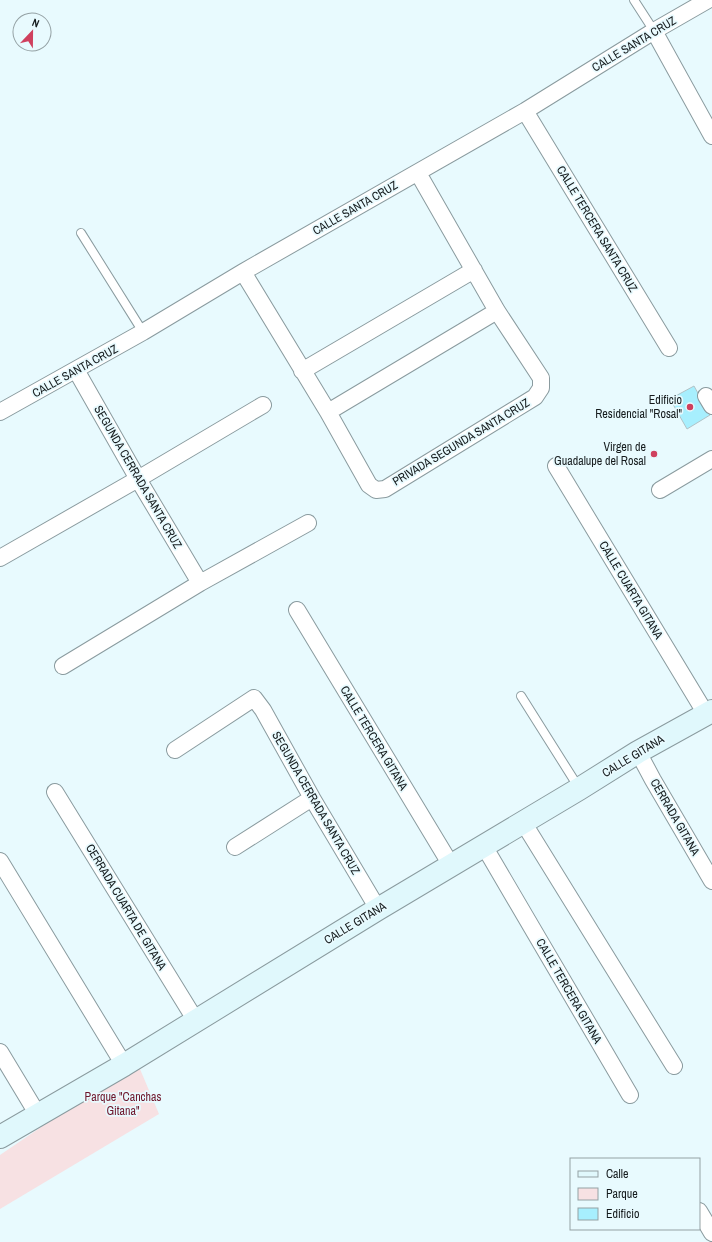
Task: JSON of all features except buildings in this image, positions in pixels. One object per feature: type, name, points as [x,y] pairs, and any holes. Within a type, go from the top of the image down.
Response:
[{"type":"street","name":"CALLE SANTA CRUZ","points":[[0,412],[143,332],[243,272],[524,111],[654,31],[708,0]]},
{"type":"street","points":[[654,31],[712,136]]},
{"type":"street","name":"CALLE TERCERA SANTA CRUZ","points":[[524,111],[670,348]]},
{"type":"street","points":[[243,272],[328,412],[497,311],[418,172]]},
{"type":"street","points":[[302,371],[474,270]]},
{"type":"street","name":"PRIVADA SEGUNDA SANTA CRUZ","points":[[328,412],[368,485],[376,490],[385,489],[534,398],[541,388],[541,378],[497,311]]},
{"type":"street","name":"SEGUNDA CERRADA SANTA CRUZ","points":[[76,370],[138,479],[200,583]]},
{"type":"street","points":[[0,558],[263,405]]},
{"type":"street","points":[[660,490],[712,459]]},
{"type":"street","name":"CALLE CUARTA GITANA","points":[[556,466],[709,713]]},
{"type":"street","points":[[62,666],[200,583],[308,523]]},
{"type":"street","name":"CALLE TERCERA GITANA","points":[[297,610],[451,865]]},
{"type":"street","name":"SEGUNDA CERRADA SANTA CRUZ","points":[[175,750],[254,698],[263,710],[312,798],[378,909]]},
{"type":"street","name":"CALLE GITANA","points":[[0,1137],[124,1065],[638,752],[709,713]]},
{"type":"street","name":"CERRADA GITANA","points":[[638,752],[712,881]]},
{"type":"street","name":"CERRADA CUARTA DE GITANA","points":[[56,792],[196,1021]]},
{"type":"street","points":[[235,847],[312,798]]},
{"type":"street","points":[[523,822],[674,1066]]},
{"type":"street","name":"CALLE TERCERA GITANA","points":[[484,846],[630,1095]]},
{"type":"street","points":[[0,861],[124,1065]]},
{"type":"street","points":[[0,1052],[38,1115]]},
{"type":"street","points":[[700,1212],[712,1233]]},
{"type":"lane","points":[[634,0],[654,31]]},
{"type":"lane","points":[[81,233],[143,332]]},
{"type":"lane","points":[[521,696],[579,789]]},
{"type":"green space","name":"Parque \"Canchas Gitana\"","points":[[137,1062],[159,1114],[0,1209],[0,1155]]},
{"type":"place","name":"Edificio Residencial \"Rosal\"","points":[[690,407]]},
{"type":"place","name":"Virgen de Guadalupe del Rosal","points":[[654,454]]}]
